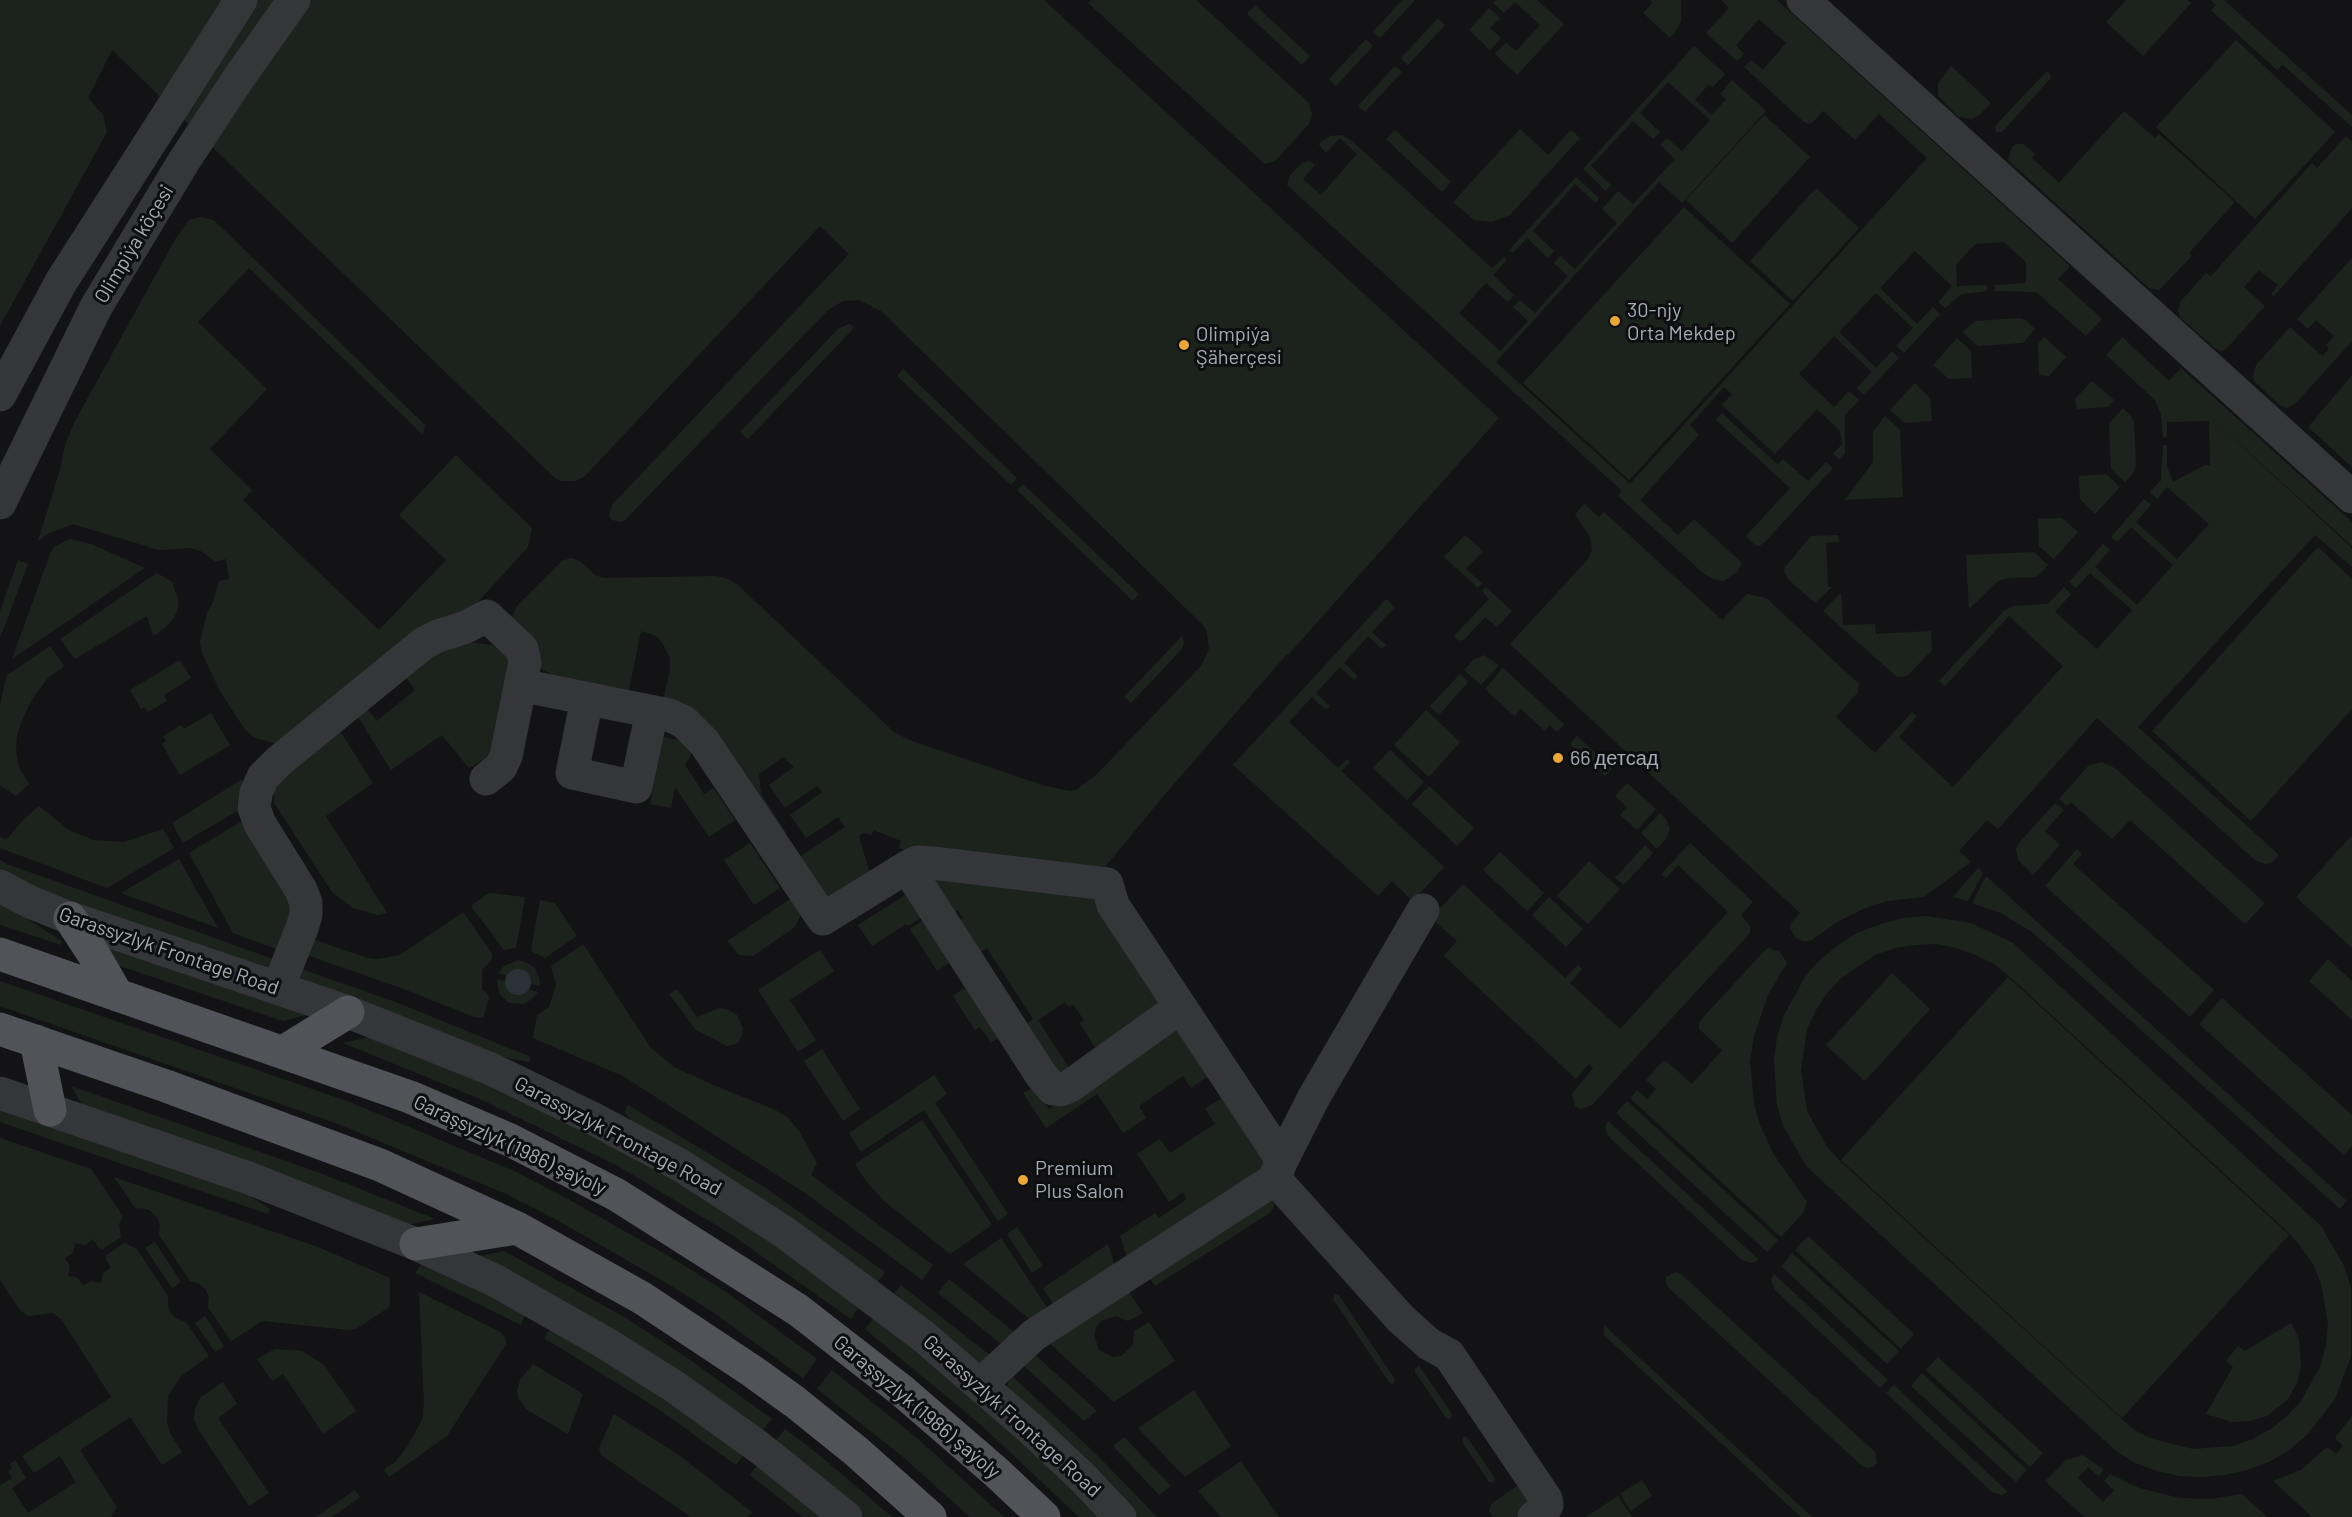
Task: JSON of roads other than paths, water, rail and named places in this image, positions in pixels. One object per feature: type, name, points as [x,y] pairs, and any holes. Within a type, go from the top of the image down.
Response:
[{"type":"main road","points":[[70,918],[117,995]]},
{"type":"main road","name":"Garaşsyzlyk (1986) şaýoly","points":[[0,954],[410,1097],[481,1127],[562,1166],[646,1213],[798,1310],[901,1390],[1044,1517]]},
{"type":"main road","points":[[283,1052],[348,1011]]},
{"type":"main road","points":[[0,1029],[166,1086],[380,1165],[518,1228],[642,1298],[752,1371],[857,1452],[930,1517]]},
{"type":"main road","points":[[36,1041],[50,1110]]},
{"type":"main road","points":[[416,1244],[518,1228]]},
{"type":"street","name":"Olimpiýa köçesi","points":[[0,395],[61,282],[241,0]]},
{"type":"street","name":"Olimpiýa köçesi","points":[[0,503],[96,307],[237,79],[294,0]]},
{"type":"street","points":[[1803,0],[2352,497]]},
{"type":"street","points":[[278,988],[306,915],[306,903],[301,890],[260,824],[254,808],[256,793],[263,777],[279,761],[424,643],[444,633],[466,627],[487,616],[522,649],[525,662],[506,756],[501,767],[486,779]]},
{"type":"street","points":[[520,685],[669,716],[693,729],[823,919],[917,862],[1107,884],[1113,905],[1278,1169],[1401,1319],[1429,1344],[1449,1355],[1546,1499],[1545,1510],[1534,1517]]},
{"type":"street","points":[[587,699],[572,773],[636,787],[652,712]]},
{"type":"street","points":[[907,867],[1041,1075],[1053,1089],[1061,1090],[1070,1086],[1179,1008]]},
{"type":"street","name":"Garassyzlyk Frontage Road","points":[[0,886],[30,902],[70,918],[348,1011],[538,1090],[680,1166],[833,1266],[923,1336],[981,1384],[1075,1470],[1120,1517]]},
{"type":"street","points":[[981,1384],[1034,1335],[1278,1169],[1314,1097],[1423,910]]},
{"type":"street","points":[[0,1093],[246,1177],[416,1244],[496,1281],[617,1350],[675,1387],[760,1448],[846,1517]]},
{"type":"place","name":"30-njy Orta Mekdep","points":[[1615,321]]},
{"type":"place","name":"Olimpiýa Şäherçesi","points":[[1184,345]]},
{"type":"place","name":"66 детсад","points":[[1558,758]]},
{"type":"place","name":"Premium Plus Salon","points":[[1023,1180]]}]
